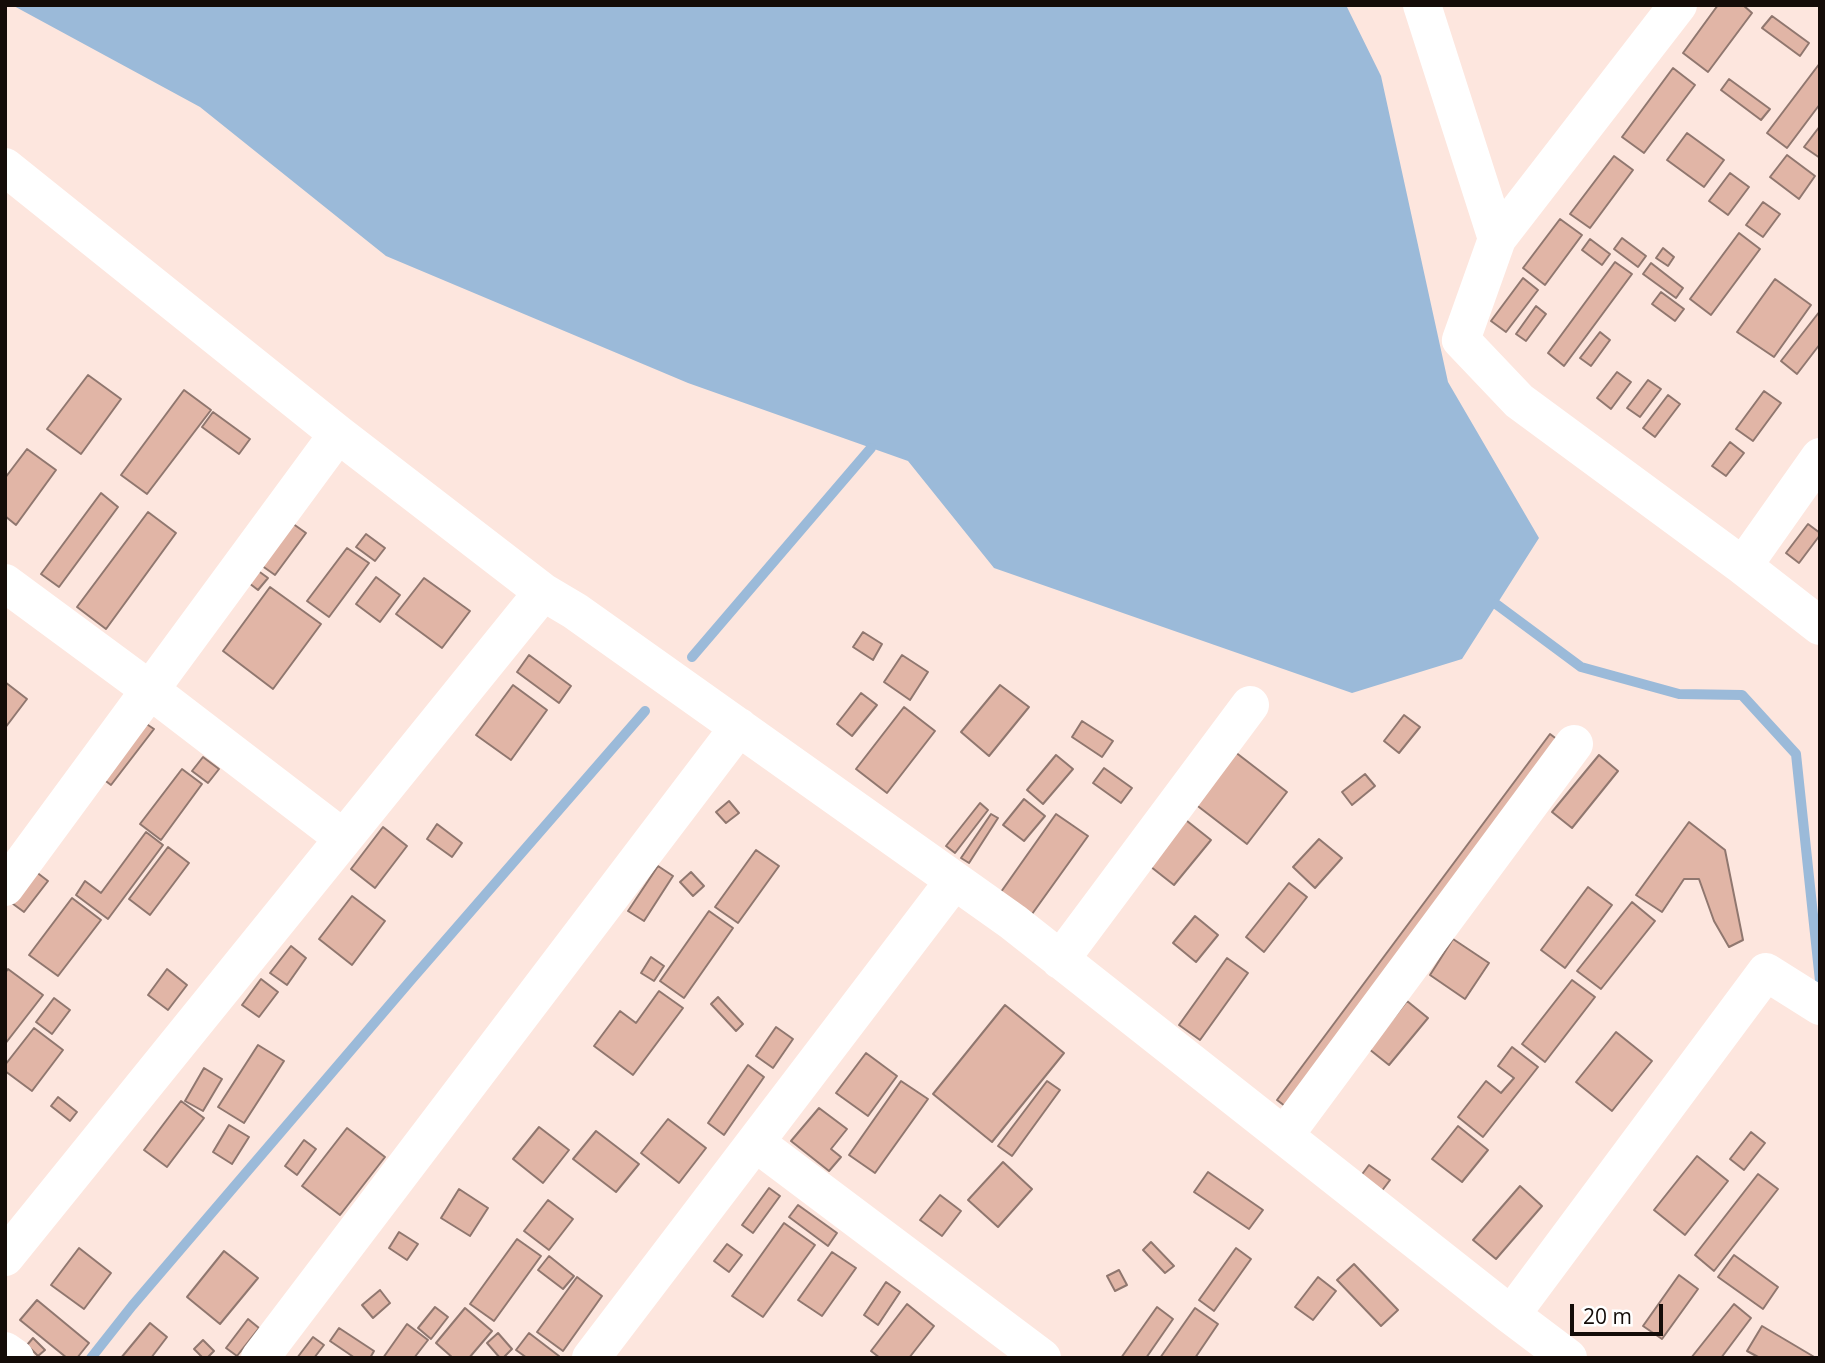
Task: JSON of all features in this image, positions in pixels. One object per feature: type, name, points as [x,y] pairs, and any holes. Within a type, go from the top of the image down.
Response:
[{"type":"street","points":[[1422,5],[1497,239]]},
{"type":"street","points":[[1678,5],[1497,239],[1461,340],[1519,401],[1820,626]]},
{"type":"street","points":[[5,167],[338,434],[543,592],[575,611],[1013,922],[1568,1358]]},
{"type":"street","points":[[5,887],[338,434]]},
{"type":"street","points":[[1743,566],[1820,457]]},
{"type":"street","points":[[5,583],[343,838]]},
{"type":"street","points":[[5,1257],[543,592]]},
{"type":"street","points":[[1060,960],[1250,705]]},
{"type":"street","points":[[260,1358],[738,727]]},
{"type":"street","points":[[1284,1136],[1574,744]]},
{"type":"street","points":[[592,1358],[954,881]]},
{"type":"street","points":[[1511,1315],[1766,972],[1820,1006]]},
{"type":"street","points":[[756,1143],[1042,1358]]},
{"type":"street","points":[[5,1351],[15,1358]]},
{"type":"water","points":[[12,5],[1346,5],[1381,76],[1448,382],[1539,538],[1462,659],[1352,693],[994,568],[908,461],[688,383],[386,256],[200,107]]},
{"type":"building","points":[[1718,5],[1743,5],[1752,13],[1708,72],[1683,53]]},
{"type":"building","points":[[1772,16],[1809,43],[1800,56],[1762,28]]},
{"type":"building","points":[[1820,63],[1820,104],[1787,148],[1767,133]]},
{"type":"building","points":[[1673,68],[1695,85],[1644,153],[1622,137]]},
{"type":"building","points":[[1729,79],[1770,109],[1761,120],[1721,90]]},
{"type":"building","points":[[1820,126],[1820,158],[1804,147]]},
{"type":"building","points":[[1687,133],[1724,160],[1704,187],[1667,160]]},
{"type":"building","points":[[1787,155],[1815,176],[1799,199],[1770,177]]},
{"type":"building","points":[[1614,156],[1633,170],[1590,228],[1570,214]]},
{"type":"building","points":[[1730,173],[1749,187],[1728,215],[1709,201]]},
{"type":"building","points":[[1763,202],[1780,214],[1763,237],[1746,225]]},
{"type":"building","points":[[1560,219],[1582,235],[1545,285],[1523,268]]},
{"type":"building","points":[[1739,233],[1760,249],[1711,315],[1690,299]]},
{"type":"building","points":[[1622,238],[1646,256],[1638,267],[1614,249]]},
{"type":"building","points":[[1590,239],[1610,254],[1602,265],[1582,250]]},
{"type":"building","points":[[1663,248],[1674,257],[1668,266],[1656,258]]},
{"type":"building","points":[[1615,262],[1632,274],[1564,366],[1548,353]]},
{"type":"building","points":[[1651,263],[1683,288],[1676,298],[1643,274]]},
{"type":"building","points":[[1523,278],[1538,290],[1506,332],[1491,321]]},
{"type":"building","points":[[1775,279],[1811,305],[1774,357],[1737,332]]},
{"type":"building","points":[[1661,292],[1684,309],[1675,321],[1652,304]]},
{"type":"building","points":[[1536,306],[1546,314],[1526,341],[1516,334]]},
{"type":"building","points":[[1820,311],[1820,344],[1797,374],[1781,361]]},
{"type":"building","points":[[1600,332],[1610,340],[1591,366],[1580,358]]},
{"type":"building","points":[[1617,372],[1631,382],[1611,409],[1597,398]]},
{"type":"building","points":[[88,375],[121,399],[81,454],[47,429]]},
{"type":"building","points":[[1648,380],[1661,389],[1640,417],[1627,408]]},
{"type":"building","points":[[184,390],[211,410],[147,494],[121,475]]},
{"type":"building","points":[[1764,391],[1781,403],[1753,441],[1736,429]]},
{"type":"building","points":[[1668,395],[1680,404],[1655,437],[1643,428]]},
{"type":"building","points":[[213,412],[250,439],[239,454],[202,427]]},
{"type":"building","points":[[1730,442],[1744,453],[1726,476],[1712,466]]},
{"type":"building","points":[[27,449],[56,470],[16,525],[5,516],[5,478]]},
{"type":"building","points":[[101,493],[118,507],[59,587],[41,574]]},
{"type":"building","points":[[148,512],[176,533],[106,629],[77,607]]},
{"type":"building","points":[[282,516],[306,533],[275,575],[251,558]]},
{"type":"building","points":[[1808,524],[1820,535],[1799,563],[1786,553]]},
{"type":"building","points":[[366,534],[385,548],[375,561],[356,547]]},
{"type":"building","points":[[347,548],[369,563],[329,617],[307,601]]},
{"type":"building","points":[[246,562],[268,578],[258,590],[245,580]]},
{"type":"building","points":[[376,577],[400,595],[380,622],[356,604]]},
{"type":"building","points":[[424,578],[470,611],[442,648],[396,614]]},
{"type":"building","points":[[270,587],[321,624],[273,689],[223,651]]},
{"type":"building","points":[[863,632],[882,644],[873,660],[853,647]]},
{"type":"building","points":[[529,655],[571,686],[559,703],[517,672]]},
{"type":"building","points":[[902,655],[928,672],[910,700],[884,682]]},
{"type":"building","points":[[5,682],[27,699],[5,728]]},
{"type":"building","points":[[513,685],[547,710],[511,760],[476,735]]},
{"type":"building","points":[[1000,685],[1029,707],[989,756],[961,732]]},
{"type":"building","points":[[861,693],[877,705],[852,736],[837,724]]},
{"type":"building","points":[[904,707],[935,731],[887,793],[856,769]]},
{"type":"building","points":[[1404,715],[1420,727],[1399,753],[1384,741]]},
{"type":"building","points":[[136,717],[154,729],[111,785],[95,773]]},
{"type":"building","points":[[1082,721],[1113,741],[1102,757],[1072,737]]},
{"type":"building","points":[[1550,734],[1583,759],[1310,1125],[1277,1100]]},
{"type":"building","points":[[1226,745],[1287,792],[1247,844],[1186,797]]},
{"type":"building","points":[[1056,755],[1073,769],[1043,804],[1027,790]]},
{"type":"building","points":[[1599,755],[1618,771],[1572,828],[1552,812]]},
{"type":"building","points":[[203,757],[219,769],[208,783],[192,771]]},
{"type":"building","points":[[1104,768],[1132,788],[1121,803],[1093,783]]},
{"type":"building","points":[[182,769],[202,784],[161,840],[140,824]]},
{"type":"building","points":[[1365,774],[1375,786],[1352,805],[1342,792]]},
{"type":"building","points":[[1024,799],[1045,816],[1024,841],[1003,825]]},
{"type":"building","points":[[729,801],[739,813],[726,823],[716,812]]},
{"type":"building","points":[[980,803],[988,810],[955,853],[946,846]]},
{"type":"building","points":[[991,814],[998,818],[969,863],[961,858]]},
{"type":"building","points":[[1056,814],[1088,836],[1027,921],[996,899]]},
{"type":"building","points":[[1182,817],[1211,840],[1174,885],[1146,863]]},
{"type":"building","points":[[1689,822],[1725,850],[1743,940],[1729,947],[1714,921],[1699,879],[1684,879],[1662,912],[1636,895]]},
{"type":"building","points":[[437,824],[462,843],[452,857],[427,839]]},
{"type":"building","points":[[383,827],[407,846],[375,888],[351,869]]},
{"type":"building","points":[[146,832],[163,845],[108,919],[76,895],[85,881],[101,893]]},
{"type":"building","points":[[1319,839],[1342,858],[1315,888],[1293,867]]},
{"type":"building","points":[[168,847],[189,863],[150,915],[129,899]]},
{"type":"building","points":[[756,850],[779,866],[738,923],[715,907]]},
{"type":"building","points":[[23,862],[48,881],[24,912],[5,898]]},
{"type":"building","points":[[658,866],[673,876],[644,921],[628,911]]},
{"type":"building","points":[[691,872],[704,886],[693,896],[680,882]]},
{"type":"building","points":[[1289,883],[1307,897],[1264,952],[1246,937]]},
{"type":"building","points":[[1588,887],[1612,905],[1565,968],[1541,950]]},
{"type":"building","points":[[352,896],[385,921],[352,965],[319,939]]},
{"type":"building","points":[[72,898],[101,920],[58,976],[29,955]]},
{"type":"building","points":[[1632,902],[1655,921],[1601,989],[1577,971]]},
{"type":"building","points":[[709,911],[733,928],[684,998],[660,981]]},
{"type":"building","points":[[1195,916],[1218,935],[1196,962],[1173,943]]},
{"type":"building","points":[[1453,939],[1489,963],[1465,999],[1430,975]]},
{"type":"building","points":[[291,946],[306,958],[287,985],[270,973]]},
{"type":"building","points":[[651,957],[664,966],[654,981],[641,973]]},
{"type":"building","points":[[1227,958],[1248,973],[1200,1040],[1179,1025]]},
{"type":"building","points":[[8,969],[43,995],[5,1044],[5,973]]},
{"type":"building","points":[[167,969],[187,985],[168,1010],[148,995]]},
{"type":"building","points":[[261,979],[278,992],[259,1017],[242,1005]]},
{"type":"building","points":[[1572,980],[1595,997],[1545,1062],[1522,1044]]},
{"type":"building","points":[[659,991],[683,1008],[633,1075],[594,1046],[620,1011],[636,1023]]},
{"type":"building","points":[[718,997],[743,1024],[736,1031],[711,1004]]},
{"type":"building","points":[[54,998],[70,1010],[52,1034],[36,1022]]},
{"type":"building","points":[[1407,1001],[1428,1018],[1389,1065],[1369,1049]]},
{"type":"building","points":[[1005,1005],[1064,1053],[992,1142],[933,1094]]},
{"type":"building","points":[[776,1027],[793,1039],[773,1068],[756,1056]]},
{"type":"building","points":[[34,1028],[63,1050],[32,1091],[5,1071],[5,1065]]},
{"type":"building","points":[[1616,1032],[1652,1061],[1612,1111],[1576,1082]]},
{"type":"building","points":[[258,1045],[284,1061],[244,1123],[218,1107]]},
{"type":"building","points":[[1512,1047],[1538,1067],[1483,1137],[1458,1117],[1486,1081],[1501,1093],[1514,1078],[1498,1066]]},
{"type":"building","points":[[866,1053],[897,1076],[868,1116],[836,1093]]},
{"type":"building","points":[[748,1065],[764,1077],[724,1135],[708,1123]]},
{"type":"building","points":[[204,1068],[222,1079],[203,1111],[185,1101]]},
{"type":"building","points":[[901,1081],[928,1099],[875,1173],[849,1155]]},
{"type":"building","points":[[1047,1081],[1060,1090],[1012,1156],[998,1146]]},
{"type":"building","points":[[58,1097],[77,1112],[70,1121],[51,1106]]},
{"type":"building","points":[[181,1101],[204,1118],[167,1167],[144,1150]]},
{"type":"building","points":[[819,1108],[847,1129],[831,1149],[841,1157],[829,1171],[791,1141]]},
{"type":"building","points":[[668,1119],[706,1148],[679,1183],[641,1153]]},
{"type":"building","points":[[229,1125],[249,1137],[232,1164],[213,1152]]},
{"type":"building","points":[[1458,1126],[1488,1150],[1462,1182],[1432,1159]]},
{"type":"building","points":[[539,1127],[569,1150],[543,1183],[513,1159]]},
{"type":"building","points":[[347,1128],[385,1157],[340,1215],[302,1186]]},
{"type":"building","points":[[596,1131],[639,1164],[616,1192],[573,1159]]},
{"type":"building","points":[[1751,1132],[1765,1143],[1744,1170],[1730,1159]]},
{"type":"building","points":[[304,1140],[316,1149],[297,1175],[285,1166]]},
{"type":"building","points":[[1697,1156],[1728,1181],[1685,1235],[1654,1210]]},
{"type":"building","points":[[1003,1162],[1032,1189],[998,1227],[968,1200]]},
{"type":"building","points":[[1369,1165],[1390,1180],[1378,1196],[1357,1181]]},
{"type":"building","points":[[1208,1172],[1263,1210],[1249,1229],[1194,1192]]},
{"type":"building","points":[[1758,1174],[1778,1189],[1714,1271],[1695,1255]]},
{"type":"building","points":[[1520,1186],[1542,1206],[1496,1259],[1473,1240]]},
{"type":"building","points":[[769,1188],[780,1196],[753,1233],[742,1225]]},
{"type":"building","points":[[459,1189],[488,1208],[470,1236],[441,1218]]},
{"type":"building","points":[[940,1195],[961,1211],[942,1236],[920,1220]]},
{"type":"building","points":[[548,1200],[573,1219],[549,1250],[524,1231]]},
{"type":"building","points":[[798,1205],[837,1233],[828,1246],[789,1217]]},
{"type":"building","points":[[784,1223],[815,1245],[763,1317],[732,1296]]},
{"type":"building","points":[[399,1232],[418,1244],[407,1260],[389,1248]]},
{"type":"building","points":[[517,1239],[541,1256],[494,1321],[470,1304]]},
{"type":"building","points":[[1151,1242],[1174,1266],[1165,1273],[1143,1250]]},
{"type":"building","points":[[727,1244],[742,1255],[729,1272],[714,1261]]},
{"type":"building","points":[[79,1248],[111,1273],[84,1309],[51,1285]]},
{"type":"building","points":[[1236,1248],[1251,1259],[1214,1311],[1199,1300]]},
{"type":"building","points":[[224,1251],[258,1278],[220,1324],[187,1297]]},
{"type":"building","points":[[832,1252],[856,1268],[822,1316],[798,1300]]},
{"type":"building","points":[[1734,1255],[1778,1287],[1763,1309],[1718,1277]]},
{"type":"building","points":[[549,1256],[574,1276],[563,1289],[538,1270]]},
{"type":"building","points":[[1354,1264],[1398,1310],[1381,1326],[1337,1280]]},
{"type":"building","points":[[1119,1270],[1127,1285],[1115,1291],[1107,1276]]},
{"type":"building","points":[[1679,1275],[1698,1289],[1662,1339],[1643,1326]]},
{"type":"building","points":[[577,1277],[602,1296],[563,1351],[537,1332]]},
{"type":"building","points":[[1318,1277],[1336,1291],[1313,1320],[1295,1307]]},
{"type":"building","points":[[886,1282],[900,1292],[878,1325],[864,1315]]},
{"type":"building","points":[[380,1290],[390,1303],[373,1318],[362,1305]]},
{"type":"building","points":[[37,1300],[89,1343],[77,1358],[67,1358],[20,1320]]},
{"type":"building","points":[[907,1304],[934,1326],[909,1358],[880,1358],[871,1351]]},
{"type":"building","points":[[1734,1304],[1751,1318],[1721,1358],[1691,1358]]},
{"type":"building","points":[[435,1307],[448,1317],[431,1339],[418,1328]]},
{"type":"building","points":[[1157,1307],[1173,1319],[1146,1358],[1121,1358]]},
{"type":"building","points":[[465,1308],[492,1331],[469,1358],[453,1358],[436,1343]]},
{"type":"building","points":[[1195,1308],[1218,1324],[1195,1358],[1160,1358]]},
{"type":"building","points":[[248,1319],[259,1328],[237,1356],[226,1348]]},
{"type":"building","points":[[150,1323],[167,1337],[151,1358],[121,1358]]},
{"type":"building","points":[[407,1324],[428,1340],[414,1358],[383,1358]]},
{"type":"building","points":[[1762,1326],[1816,1358],[1760,1358],[1747,1351]]},
{"type":"building","points":[[339,1328],[374,1351],[370,1358],[355,1358],[330,1341]]},
{"type":"building","points":[[498,1333],[512,1349],[503,1358],[487,1343]]},
{"type":"building","points":[[529,1333],[559,1356],[558,1358],[527,1358],[516,1350]]},
{"type":"building","points":[[313,1337],[324,1345],[314,1358],[297,1358]]},
{"type":"building","points":[[33,1338],[45,1350],[38,1356],[27,1345]]},
{"type":"building","points":[[203,1340],[214,1351],[207,1358],[203,1358],[194,1349]]},
{"type":"waterway","points":[[692,657],[871,448]]},
{"type":"waterway","points":[[1496,604],[1581,667],[1679,694],[1742,695],[1796,754],[1820,981]]},
{"type":"waterway","points":[[91,1358],[132,1306],[411,980],[645,711]]}]
